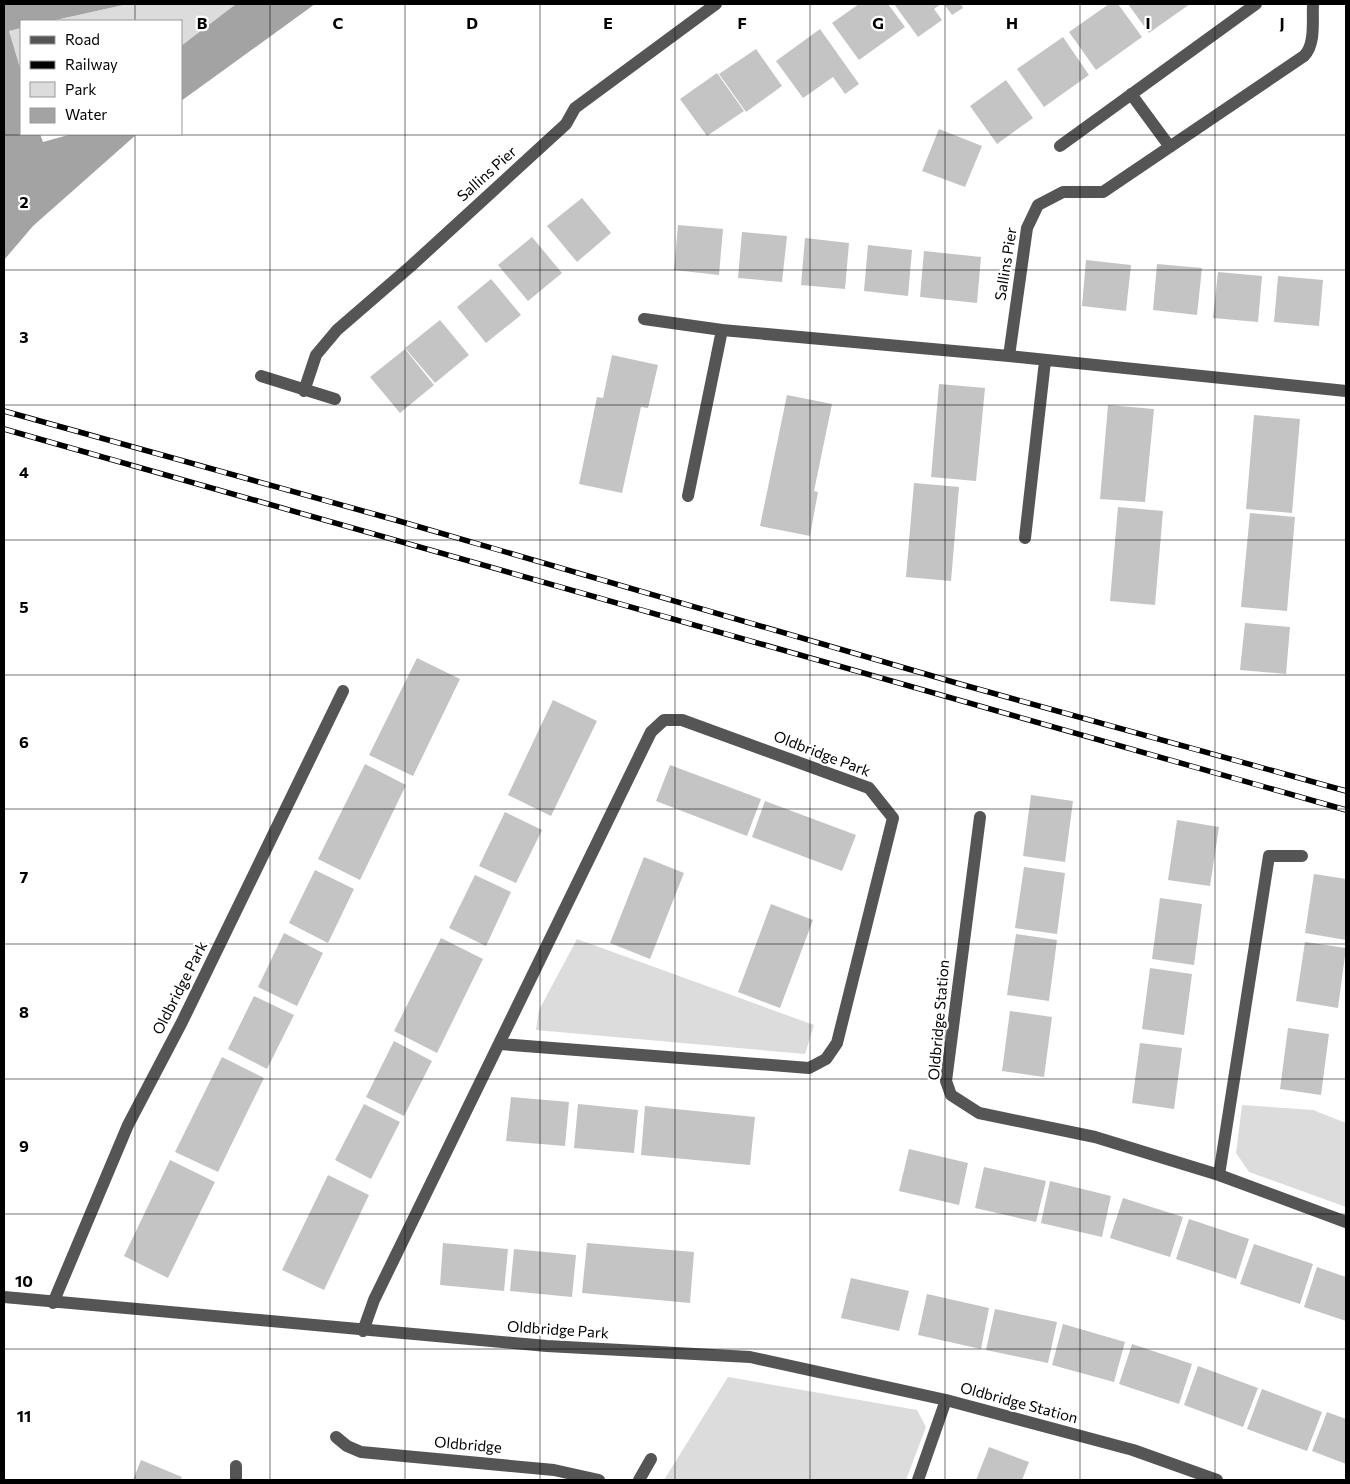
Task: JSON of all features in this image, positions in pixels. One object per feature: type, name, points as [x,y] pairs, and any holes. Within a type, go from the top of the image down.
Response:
[{"type":"street","name":"Sallins Pier","points":[[304,391],[316,355],[337,330],[411,266],[566,124],[575,108],[716,4]]},
{"type":"street","points":[[1060,146],[1256,4]]},
{"type":"street","name":"Sallins Pier","points":[[1009,356],[1027,228],[1038,205],[1063,192],[1104,192],[1170,146],[1232,107],[1309,51],[1313,4]]},
{"type":"street","points":[[1131,94],[1170,146]]},
{"type":"street","points":[[644,319],[722,330],[1009,356],[1346,391]]},
{"type":"street","points":[[688,496],[722,330]]},
{"type":"street","points":[[1026,538],[1045,361]]},
{"type":"street","points":[[260,376],[335,399]]},
{"type":"street","name":"Oldbridge Park","points":[[52,1303],[128,1125],[182,1022],[343,691]]},
{"type":"street","name":"Oldbridge Park","points":[[363,1331],[374,1300],[651,732],[664,720],[682,720],[869,788],[893,818],[837,1043],[826,1059],[808,1068],[500,1044]]},
{"type":"street","name":"Oldbridge Station","points":[[980,817],[946,1081],[951,1095],[979,1113],[1095,1138],[1219,1175],[1346,1222]]},
{"type":"street","points":[[1219,1175],[1269,856],[1302,856]]},
{"type":"street","name":"Oldbridge Park","points":[[4,1297],[52,1303],[547,1346],[750,1357]]},
{"type":"street","name":"Oldbridge Station","points":[[750,1357],[946,1400],[1132,1450],[1217,1480]]},
{"type":"street","points":[[918,1480],[946,1400]]},
{"type":"street","name":"Oldbridge","points":[[336,1437],[347,1446],[361,1452],[554,1470],[599,1480]]},
{"type":"street","points":[[639,1480],[651,1459]]},
{"type":"street","points":[[236,1466],[236,1480]]},
{"type":"green space","points":[[128,4],[236,4],[182,45],[182,20],[56,20]]},
{"type":"green space","points":[[20,28],[20,68],[9,31]]},
{"type":"green space","points":[[577,939],[814,1025],[805,1054],[536,1030],[539,1010]]},
{"type":"green space","points":[[1242,1105],[1313,1110],[1346,1123],[1346,1207],[1249,1172],[1236,1153]]},
{"type":"green space","points":[[728,1377],[917,1410],[926,1427],[906,1480],[664,1480]]},
{"type":"water","points":[[4,4],[128,4],[56,20],[20,20],[20,28],[9,31],[20,68],[20,135],[40,135],[43,142],[68,135],[136,135],[33,226],[4,260]]},
{"type":"water","points":[[236,4],[315,4],[182,100],[182,45]]},
{"type":"building","points":[[859,4],[888,4],[905,27],[859,60],[832,23]]},
{"type":"building","points":[[894,4],[941,4],[934,9],[942,20],[918,37]]},
{"type":"building","points":[[944,4],[961,4],[963,8],[952,15]]},
{"type":"building","points":[[1109,4],[1118,4],[1142,37],[1096,70],[1069,32]]},
{"type":"building","points":[[1128,4],[1190,4],[1149,33]]},
{"type":"building","points":[[820,29],[859,84],[845,94],[833,77],[803,98],[776,61]]},
{"type":"building","points":[[1063,37],[1089,75],[1044,107],[1017,69]]},
{"type":"building","points":[[756,49],[782,86],[746,112],[719,74]]},
{"type":"building","points":[[717,73],[744,111],[707,136],[680,99]]},
{"type":"building","points":[[1006,80],[1033,118],[997,144],[970,106]]},
{"type":"building","points":[[939,129],[982,146],[965,187],[922,171]]},
{"type":"building","points":[[582,198],[611,233],[577,262],[547,226]]},
{"type":"building","points":[[678,225],[723,229],[719,275],[674,270]]},
{"type":"building","points":[[742,232],[787,236],[782,282],[738,278]]},
{"type":"building","points":[[532,237],[562,273],[528,301],[498,265]]},
{"type":"building","points":[[805,238],[849,243],[845,289],[801,285]]},
{"type":"building","points":[[868,245],[912,250],[908,296],[864,291]]},
{"type":"building","points":[[924,251],[981,257],[977,303],[920,297]]},
{"type":"building","points":[[1086,260],[1131,265],[1126,311],[1082,306]]},
{"type":"building","points":[[1157,264],[1202,268],[1197,315],[1153,310]]},
{"type":"building","points":[[1218,272],[1262,276],[1258,322],[1213,318]]},
{"type":"building","points":[[1278,276],[1323,280],[1319,326],[1274,322]]},
{"type":"building","points":[[491,279],[521,315],[486,343],[457,307]]},
{"type":"building","points":[[440,320],[469,355],[435,383],[405,348]]},
{"type":"building","points":[[405,349],[434,385],[400,413],[370,377]]},
{"type":"building","points":[[612,355],[658,365],[648,408],[641,407],[622,493],[579,484],[597,397],[603,398]]},
{"type":"building","points":[[939,384],[985,388],[976,481],[931,477]]},
{"type":"building","points":[[787,395],[832,404],[814,491],[818,492],[810,536],[760,526]]},
{"type":"building","points":[[1108,405],[1154,409],[1145,502],[1100,499]]},
{"type":"building","points":[[1254,415],[1300,419],[1292,513],[1246,509]]},
{"type":"building","points":[[914,483],[959,487],[951,581],[906,577]]},
{"type":"building","points":[[1118,507],[1163,511],[1155,605],[1110,601]]},
{"type":"building","points":[[1250,513],[1295,517],[1287,611],[1241,607]]},
{"type":"building","points":[[1245,623],[1290,627],[1286,674],[1240,670]]},
{"type":"building","points":[[417,658],[460,679],[413,776],[369,755]]},
{"type":"building","points":[[553,700],[597,721],[551,816],[508,795]]},
{"type":"building","points":[[365,764],[406,785],[360,880],[318,859]]},
{"type":"building","points":[[670,765],[761,799],[747,836],[656,801]]},
{"type":"building","points":[[1031,795],[1073,801],[1065,862],[1023,856]]},
{"type":"building","points":[[765,801],[856,835],[842,871],[752,837]]},
{"type":"building","points":[[505,812],[542,830],[516,883],[479,866]]},
{"type":"building","points":[[1177,820],[1219,827],[1210,886],[1168,880]]},
{"type":"building","points":[[644,857],[684,873],[650,959],[610,943]]},
{"type":"building","points":[[1024,867],[1065,873],[1057,934],[1015,928]]},
{"type":"building","points":[[315,870],[354,889],[328,943],[289,923]]},
{"type":"building","points":[[1314,874],[1346,879],[1346,940],[1305,933]]},
{"type":"building","points":[[475,875],[511,892],[486,946],[449,928]]},
{"type":"building","points":[[1160,898],[1202,904],[1194,965],[1152,959]]},
{"type":"building","points":[[771,904],[813,920],[780,1008],[738,992]]},
{"type":"building","points":[[284,933],[323,953],[297,1006],[258,987]]},
{"type":"building","points":[[1016,934],[1057,940],[1049,1001],[1007,995]]},
{"type":"building","points":[[441,938],[483,959],[437,1053],[394,1031]]},
{"type":"building","points":[[1305,942],[1346,948],[1338,1008],[1296,1001]]},
{"type":"building","points":[[1150,968],[1192,974],[1184,1035],[1142,1029]]},
{"type":"building","points":[[254,996],[294,1015],[267,1069],[228,1049]]},
{"type":"building","points":[[1010,1011],[1052,1017],[1044,1077],[1002,1071]]},
{"type":"building","points":[[1288,1028],[1329,1034],[1321,1095],[1280,1089]]},
{"type":"building","points":[[394,1041],[432,1061],[404,1116],[366,1097]]},
{"type":"building","points":[[1140,1043],[1182,1048],[1174,1109],[1132,1103]]},
{"type":"building","points":[[222,1057],[264,1078],[218,1172],[175,1152]]},
{"type":"building","points":[[511,1097],[569,1102],[565,1146],[506,1141]]},
{"type":"building","points":[[364,1104],[400,1122],[371,1179],[335,1160]]},
{"type":"building","points":[[578,1104],[638,1110],[634,1153],[574,1148]]},
{"type":"building","points":[[645,1106],[755,1117],[750,1165],[641,1155]]},
{"type":"building","points":[[909,1149],[968,1163],[959,1205],[899,1191]]},
{"type":"building","points":[[170,1160],[215,1182],[168,1278],[124,1256]]},
{"type":"building","points":[[984,1167],[1046,1181],[1036,1222],[975,1208]]},
{"type":"building","points":[[328,1175],[369,1195],[324,1290],[282,1270]]},
{"type":"building","points":[[1050,1181],[1111,1196],[1102,1237],[1041,1223]]},
{"type":"building","points":[[1123,1198],[1183,1217],[1170,1257],[1110,1238]]},
{"type":"building","points":[[1189,1219],[1249,1239],[1236,1279],[1176,1259]]},
{"type":"building","points":[[443,1243],[508,1249],[504,1291],[440,1285]]},
{"type":"building","points":[[587,1243],[694,1252],[690,1303],[582,1293]]},
{"type":"building","points":[[1254,1244],[1313,1264],[1300,1304],[1240,1284]]},
{"type":"building","points":[[514,1249],[576,1255],[572,1297],[510,1291]]},
{"type":"building","points":[[1317,1267],[1346,1277],[1346,1321],[1304,1307]]},
{"type":"building","points":[[851,1278],[909,1291],[899,1331],[841,1318]]},
{"type":"building","points":[[927,1294],[989,1308],[981,1349],[918,1335]]},
{"type":"building","points":[[995,1309],[1057,1322],[1048,1363],[986,1350]]},
{"type":"building","points":[[1063,1324],[1125,1342],[1114,1382],[1052,1365]]},
{"type":"building","points":[[1132,1344],[1192,1364],[1179,1404],[1119,1384]]},
{"type":"building","points":[[1198,1366],[1258,1388],[1243,1427],[1184,1405]]},
{"type":"building","points":[[1262,1389],[1322,1412],[1307,1451],[1247,1429]]},
{"type":"building","points":[[1327,1412],[1346,1419],[1346,1464],[1312,1451]]},
{"type":"building","points":[[989,1447],[1029,1462],[1022,1480],[976,1480]]},
{"type":"building","points":[[141,1460],[182,1477],[180,1480],[133,1480]]},
{"type":"railway","points":[[4,411],[399,521],[960,684],[1346,791]]},
{"type":"railway","points":[[4,429],[1346,810]]}]
